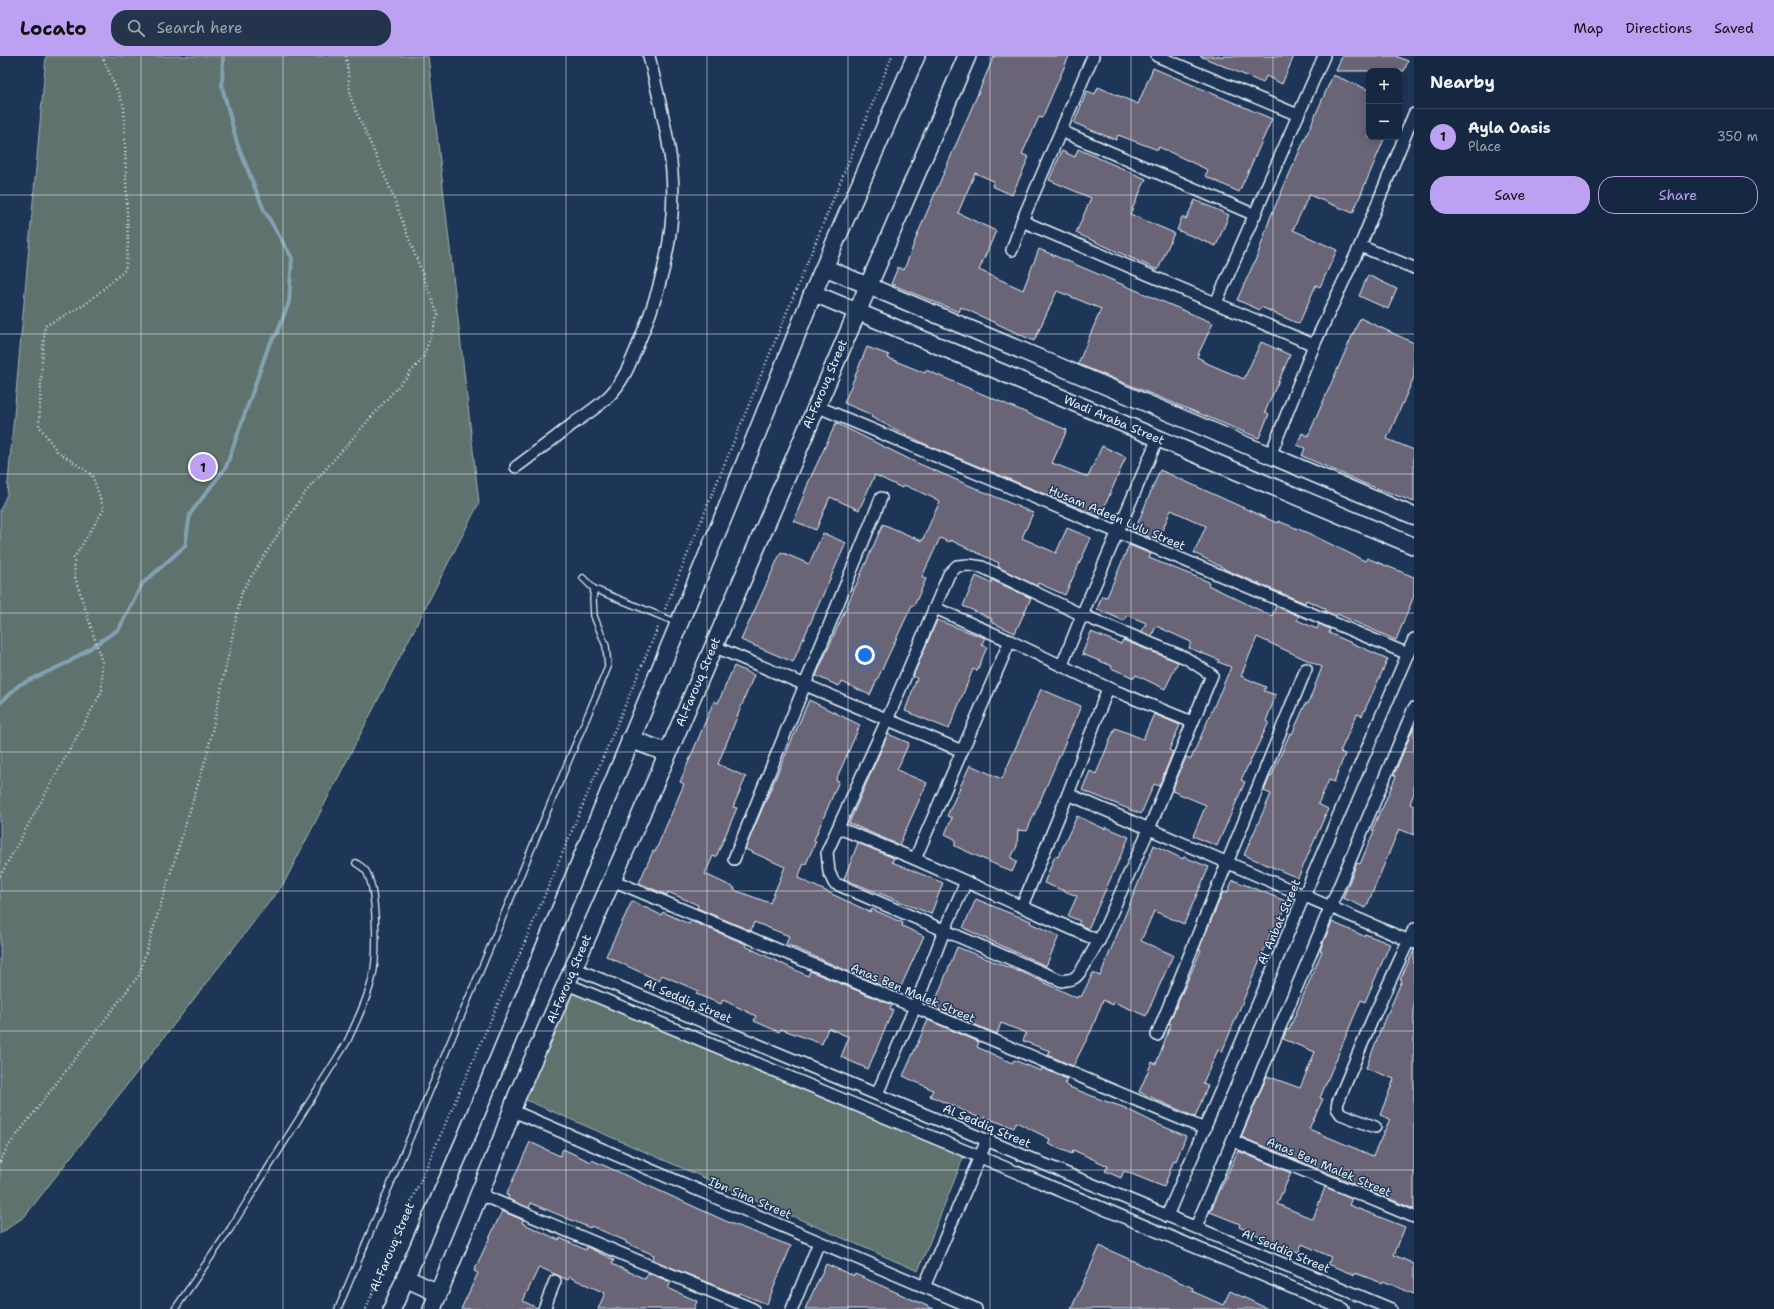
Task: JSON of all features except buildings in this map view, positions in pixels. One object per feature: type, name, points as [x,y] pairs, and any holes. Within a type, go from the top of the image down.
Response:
[{"type":"main road","name":"Al-Farouq Street","points":[[392,1309],[469,1129],[814,293],[916,56]]},
{"type":"main road","name":"Al-Farouq Street","points":[[432,1309],[513,1111],[517,1096],[668,753],[967,56]]},
{"type":"main road","points":[[826,268],[1414,516]]},
{"type":"main road","name":"Wadi Araba Street","points":[[814,293],[1414,546]]},
{"type":"main road","points":[[630,739],[668,753]]},
{"type":"main road","points":[[405,1278],[438,1293]]},
{"type":"street","points":[[516,467],[608,397],[615,388],[634,355],[659,287],[665,265],[672,223],[672,176],[669,149],[649,56]]},
{"type":"street","points":[[1012,250],[1022,221],[1093,56]]},
{"type":"street","points":[[1158,56],[1298,115]]},
{"type":"street","points":[[1216,303],[1324,56]]},
{"type":"street","points":[[1270,456],[1314,346],[1360,246],[1414,114]]},
{"type":"street","points":[[1061,131],[1255,215]]},
{"type":"street","points":[[1022,221],[1314,346]]},
{"type":"street","points":[[1360,246],[1414,268]]},
{"type":"street","name":"Husam Adeen Lulu Street","points":[[816,406],[1408,654]]},
{"type":"street","points":[[1062,665],[1158,438]]},
{"type":"street","points":[[734,859],[881,498]]},
{"type":"street","points":[[957,566],[982,567],[1082,615],[1186,658],[1212,675],[1149,828],[1099,941],[1089,955],[1083,968],[1075,978],[1062,980],[944,931],[834,883],[829,872],[827,852],[887,720],[935,608],[950,574],[957,566]]},
{"type":"street","points":[[935,608],[1062,665],[1108,688],[1192,722]]},
{"type":"street","name":"Al Anbat Street","points":[[1167,1216],[1414,639]]},
{"type":"street","points":[[915,859],[1010,641]]},
{"type":"street","points":[[713,646],[962,751]]},
{"type":"street","points":[[1157,1035],[1306,669]]},
{"type":"street","points":[[1022,906],[1068,794],[1108,688]]},
{"type":"street","points":[[1196,1227],[1414,708]]},
{"type":"street","points":[[1068,794],[1412,942]]},
{"type":"street","points":[[839,828],[915,859],[1099,941]]},
{"type":"street","name":"Anas Ben Malek Street","points":[[612,880],[1205,1129]]},
{"type":"street","points":[[877,1094],[915,1007],[944,931],[966,882]]},
{"type":"street","points":[[1375,1127],[1341,1114],[1337,1108],[1338,1102],[1372,1020],[1412,942],[1414,929]]},
{"type":"street","name":"Al Seddiq Street","points":[[574,968],[1196,1227],[1385,1308]]},
{"type":"street","points":[[567,984],[1343,1309]]},
{"type":"street","name":"Ibn Sina Street","points":[[513,1111],[976,1309]]},
{"type":"street","points":[[924,1287],[987,1140]]},
{"type":"street","name":"Anas Ben Malek Street","points":[[1233,1141],[1414,1217]]},
{"type":"street","points":[[479,1194],[753,1309]]},
{"type":"street","points":[[792,1309],[819,1242]]},
{"type":"street","points":[[544,1309],[556,1281]]},
{"type":"lane","points":[[583,578],[594,589],[679,623]]},
{"type":"lane","points":[[338,1309],[608,667],[606,646],[594,616],[594,589]]},
{"type":"lane","points":[[175,1309],[230,1229],[347,1042],[373,979],[375,918],[374,895],[367,871],[356,863]]},
{"type":"path","points":[[0,876],[102,691],[102,662],[75,577],[74,558],[104,509],[92,475],[57,451],[39,426],[45,326],[86,304],[125,270],[128,246],[124,106],[102,56]]},
{"type":"path","points":[[0,1162],[7,1148],[140,975],[207,756],[242,591],[303,495],[423,358],[438,315],[389,186],[351,99],[346,56]]},
{"type":"path","name":"Al-Farouq Street","points":[[366,1309],[391,1248],[521,951],[662,617],[892,56]]},
{"type":"green space","points":[[46,56],[428,56],[479,503],[284,883],[25,1216],[0,1234],[0,510],[7,494]]},
{"type":"green space","points":[[567,984],[966,1151],[918,1271],[517,1096]]},
{"type":"waterway","points":[[0,703],[19,685],[69,662],[119,629],[142,584],[185,546],[190,514],[226,467],[269,345],[277,333],[289,302],[292,258],[264,210],[237,143],[222,86],[223,56]]},
{"type":"place","name":"Ayla Oasis","points":[[203,467]]}]
